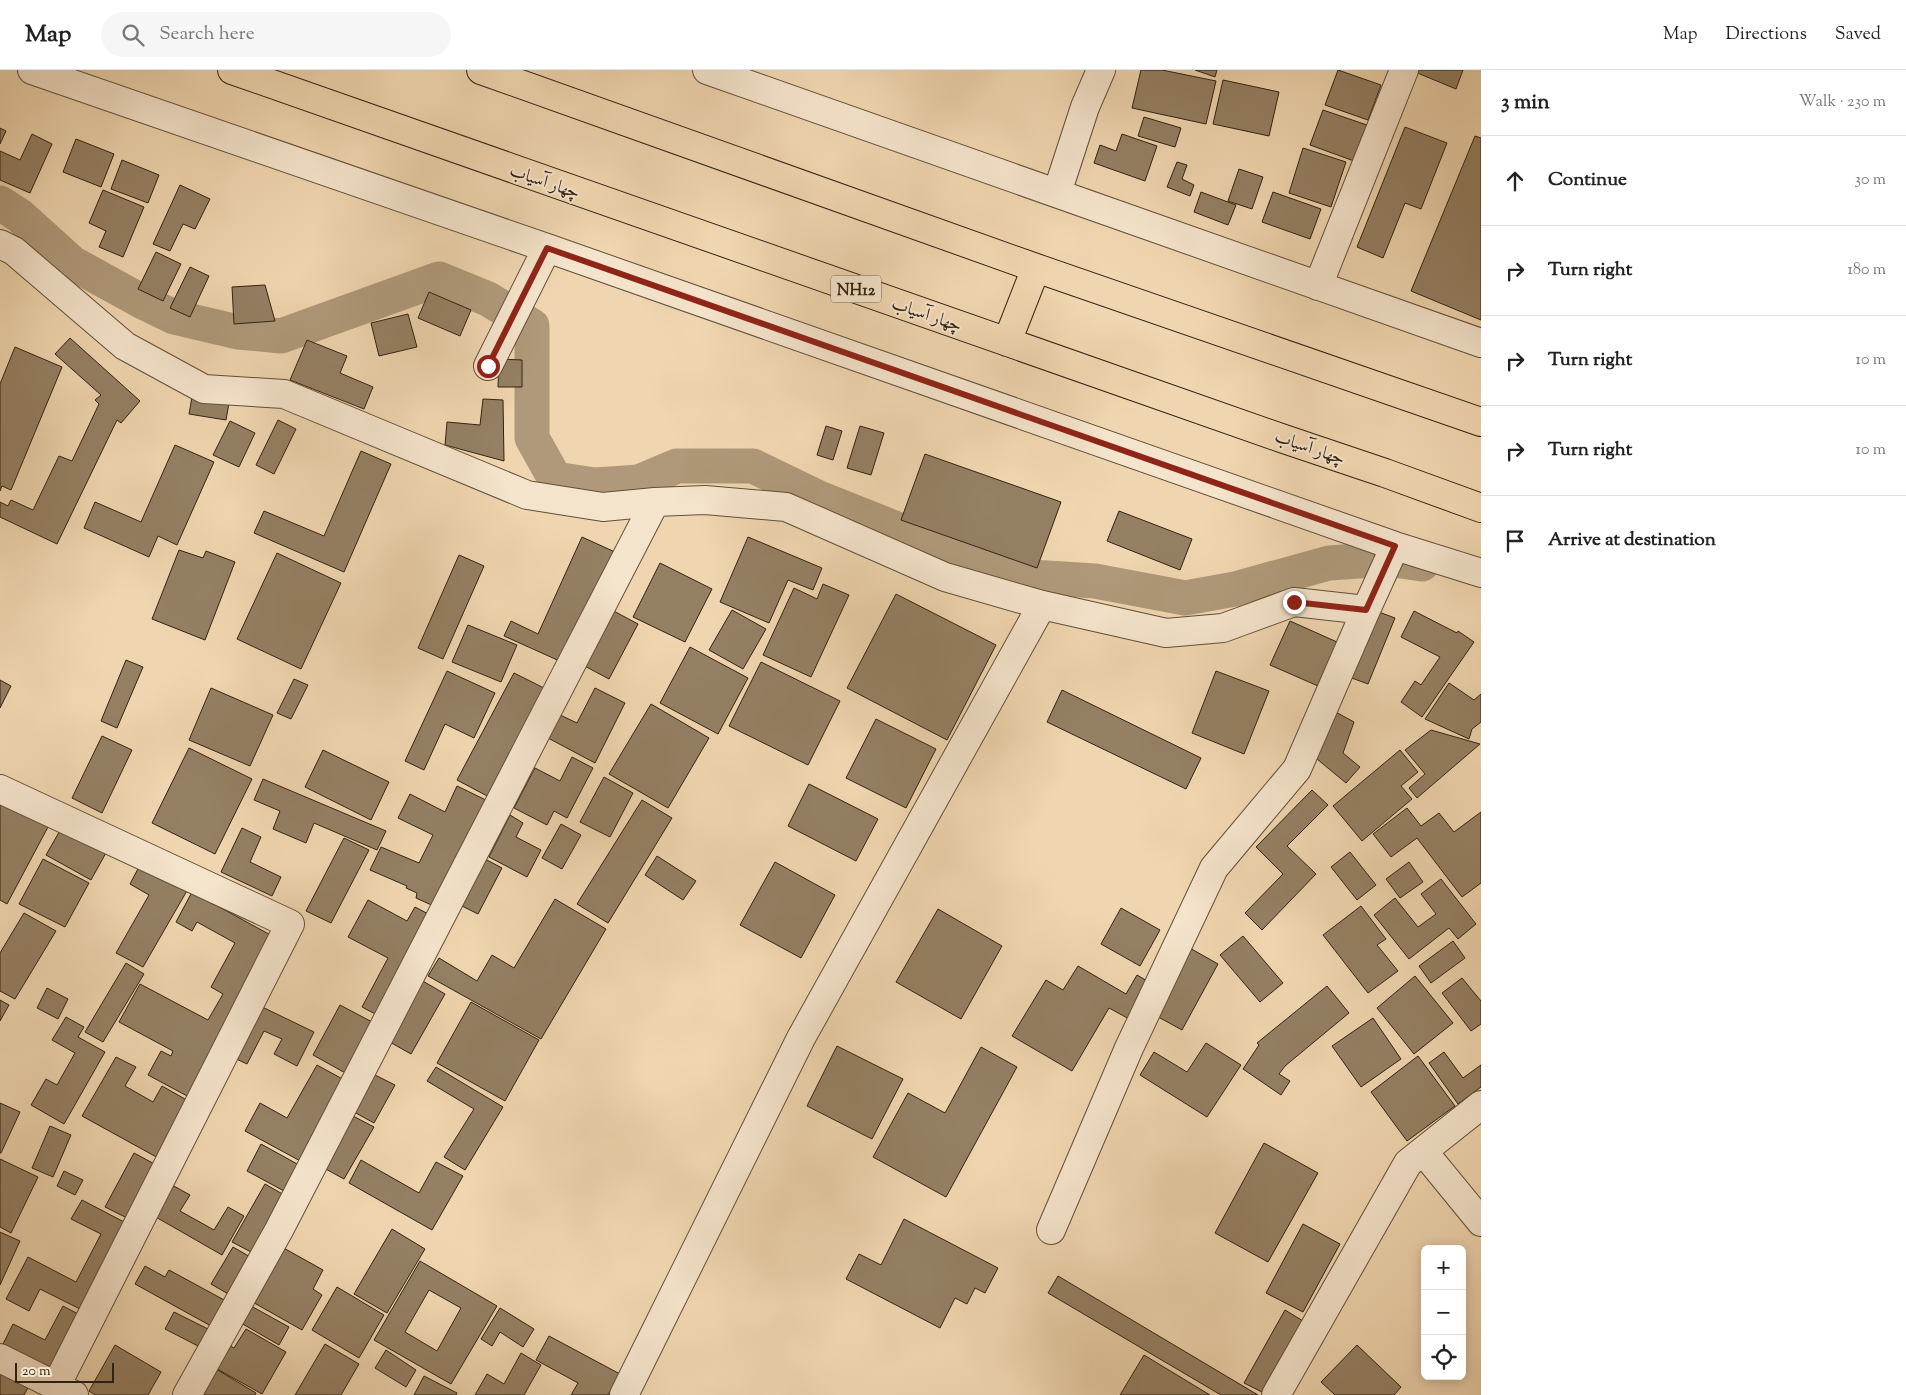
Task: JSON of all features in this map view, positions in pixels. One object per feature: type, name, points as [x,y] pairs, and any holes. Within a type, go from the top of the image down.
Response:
[{"type":"highway","name":"چهار آسیاب","points":[[232,70],[1481,508]]},
{"type":"highway","points":[[481,70],[1036,268],[1481,422]]},
{"type":"highway","points":[[1006,342],[1036,268]]},
{"type":"street","points":[[32,70],[547,248],[1395,546],[1481,573]]},
{"type":"street","points":[[707,70],[1481,343]]},
{"type":"street","points":[[1057,194],[1100,70]]},
{"type":"street","points":[[1318,286],[1404,70]]},
{"type":"street","points":[[0,244],[14,250],[125,346],[204,389],[284,394],[527,495],[603,507],[705,500],[786,507],[945,577],[1042,605],[1166,633],[1223,628],[1294,602],[1371,598]]},
{"type":"street","points":[[488,366],[547,248]]},
{"type":"street","points":[[187,1395],[279,1230],[654,502]]},
{"type":"street","points":[[1051,1230],[1129,1048],[1214,868],[1297,769],[1395,546]]},
{"type":"street","points":[[624,1395],[801,1038],[1042,605]]},
{"type":"street","points":[[0,788],[290,924],[65,1390],[0,1358]]},
{"type":"street","points":[[1276,1395],[1408,1163],[1481,1105]]},
{"type":"street","points":[[1423,1152],[1481,1222]]},
{"type":"building","points":[[1141,70],[1162,70],[1216,81],[1206,124],[1132,108]]},
{"type":"building","points":[[1195,70],[1217,70],[1215,77]]},
{"type":"building","points":[[1338,70],[1381,85],[1368,120],[1325,105]]},
{"type":"building","points":[[1416,70],[1463,70],[1456,89],[1415,72]]},
{"type":"building","points":[[1223,80],[1279,92],[1269,136],[1213,124]]},
{"type":"building","points":[[1323,110],[1367,125],[1354,161],[1310,145]]},
{"type":"building","points":[[1144,117],[1181,128],[1175,147],[1138,136]]},
{"type":"building","points":[[1405,127],[1447,143],[1421,209],[1405,203],[1383,258],[1357,247]]},
{"type":"building","points":[[0,128],[6,131],[0,144]]},
{"type":"building","points":[[32,134],[52,144],[30,193],[0,180],[0,151],[20,160]]},
{"type":"building","points":[[1122,134],[1157,146],[1145,181],[1094,163],[1100,145],[1116,151]]},
{"type":"building","points":[[1475,136],[1481,138],[1481,320],[1411,291]]},
{"type":"building","points":[[76,139],[114,154],[101,187],[63,172]]},
{"type":"building","points":[[1303,148],[1346,162],[1331,207],[1289,193]]},
{"type":"building","points":[[122,160],[159,175],[148,203],[111,189]]},
{"type":"building","points":[[1177,162],[1187,165],[1182,179],[1194,185],[1190,196],[1167,187]]},
{"type":"building","points":[[1239,169],[1263,177],[1252,209],[1228,201]]},
{"type":"building","points":[[180,185],[210,199],[195,229],[183,224],[170,251],[153,244]]},
{"type":"building","points":[[103,190],[144,207],[123,257],[99,247],[106,231],[89,223]]},
{"type":"building","points":[[1201,192],[1236,205],[1228,225],[1194,212]]},
{"type":"building","points":[[1273,192],[1321,209],[1310,239],[1262,222]]},
{"type":"building","points":[[156,252],[181,264],[163,301],[138,289]]},
{"type":"building","points":[[190,267],[209,276],[190,317],[170,308]]},
{"type":"building","points":[[265,285],[275,321],[234,324],[232,287]]},
{"type":"building","points":[[429,292],[471,310],[460,336],[418,318]]},
{"type":"building","points":[[408,314],[417,347],[379,356],[371,323]]},
{"type":"building","points":[[70,338],[140,401],[121,423],[117,420],[57,544],[0,517],[0,502],[8,506],[11,500],[33,510],[59,456],[72,461],[99,404],[95,400],[101,395],[55,354]]},
{"type":"building","points":[[307,340],[347,356],[340,373],[373,387],[364,409],[290,380]]},
{"type":"building","points":[[15,347],[62,367],[11,490],[2,486],[0,491],[0,384]]},
{"type":"building","points":[[499,359],[522,360],[522,387],[498,387]]},
{"type":"building","points":[[192,397],[229,403],[226,420],[189,414]]},
{"type":"building","points":[[483,399],[503,400],[504,461],[445,445],[447,422],[480,425]]},
{"type":"building","points":[[278,420],[296,429],[274,474],[256,465]]},
{"type":"building","points":[[230,421],[255,433],[239,467],[213,455]]},
{"type":"building","points":[[826,426],[842,431],[833,460],[817,455]]},
{"type":"building","points":[[860,426],[884,433],[871,475],[847,468]]},
{"type":"building","points":[[175,445],[214,462],[177,545],[158,536],[149,557],[84,528],[95,502],[141,522]]},
{"type":"building","points":[[361,451],[391,464],[344,572],[254,533],[264,511],[324,536]]},
{"type":"building","points":[[925,454],[1061,502],[1037,568],[901,520]]},
{"type":"building","points":[[1119,511],[1192,539],[1180,570],[1107,541]]},
{"type":"building","points":[[582,537],[615,552],[564,663],[504,636],[511,621],[538,634]]},
{"type":"building","points":[[748,537],[822,568],[813,590],[788,580],[769,623],[720,602]]},
{"type":"building","points":[[179,550],[203,558],[206,551],[235,562],[205,640],[152,619]]},
{"type":"building","points":[[277,553],[341,583],[301,669],[237,639]]},
{"type":"building","points":[[459,555],[484,566],[443,659],[418,648]]},
{"type":"building","points":[[660,563],[712,589],[685,642],[633,617]]},
{"type":"building","points":[[823,584],[849,595],[811,677],[763,655],[794,588],[817,599]]},
{"type":"building","points":[[896,594],[996,645],[947,740],[847,688]]},
{"type":"building","points":[[608,608],[638,624],[609,679],[579,663]]},
{"type":"building","points":[[732,610],[766,629],[743,669],[709,650]]},
{"type":"building","points":[[1376,611],[1395,618],[1368,684],[1349,677]]},
{"type":"building","points":[[1414,611],[1457,633],[1458,631],[1474,642],[1422,717],[1401,702],[1415,681],[1421,685],[1440,657],[1401,637]]},
{"type":"building","points":[[1290,621],[1337,642],[1318,686],[1270,665]]},
{"type":"building","points":[[468,625],[517,645],[501,682],[452,662]]},
{"type":"building","points":[[690,647],[748,678],[718,734],[660,703]]},
{"type":"building","points":[[126,660],[143,667],[117,728],[101,721]]},
{"type":"building","points":[[761,662],[840,701],[808,765],[729,726]]},
{"type":"building","points":[[447,671],[495,693],[474,738],[445,724],[424,770],[405,761]]},
{"type":"building","points":[[1216,671],[1269,691],[1244,754],[1192,733]]},
{"type":"building","points":[[514,673],[548,690],[491,798],[457,780]]},
{"type":"building","points":[[294,679],[308,685],[291,719],[277,713]]},
{"type":"building","points":[[0,680],[11,686],[0,708]]},
{"type":"building","points":[[1449,683],[1474,700],[1481,694],[1481,722],[1472,729],[1469,739],[1425,719]]},
{"type":"building","points":[[211,688],[273,715],[250,766],[189,740]]},
{"type":"building","points":[[595,688],[625,703],[595,763],[548,738],[560,715],[577,723]]},
{"type":"building","points":[[1062,690],[1201,758],[1186,789],[1047,722]]},
{"type":"building","points":[[651,704],[709,738],[668,808],[609,774]]},
{"type":"building","points":[[1332,710],[1354,722],[1343,753],[1360,767],[1346,783],[1311,754]]},
{"type":"building","points":[[876,719],[936,749],[906,808],[846,778]]},
{"type":"building","points":[[1431,730],[1480,744],[1417,798],[1409,788],[1425,774],[1405,750]]},
{"type":"building","points":[[102,736],[132,750],[102,813],[72,798]]},
{"type":"building","points":[[189,748],[252,779],[215,854],[152,823]]},
{"type":"building","points":[[323,750],[389,782],[371,820],[305,787]]},
{"type":"building","points":[[1400,750],[1418,772],[1401,786],[1412,799],[1362,841],[1333,806]]},
{"type":"building","points":[[572,757],[593,768],[567,818],[554,811],[547,825],[514,808],[535,768],[560,781]]},
{"type":"building","points":[[604,777],[633,793],[610,837],[580,822]]},
{"type":"building","points":[[263,779],[386,831],[377,850],[314,823],[306,843],[273,829],[280,811],[254,800]]},
{"type":"building","points":[[809,784],[878,819],[856,861],[788,826]]},
{"type":"building","points":[[457,786],[492,803],[436,907],[416,898],[417,893],[406,888],[407,886],[370,870],[381,847],[419,863],[433,835],[398,818],[410,794],[445,812]]},
{"type":"building","points":[[1312,790],[1328,805],[1287,846],[1316,874],[1262,930],[1245,913],[1283,874],[1256,847]]},
{"type":"building","points":[[642,800],[672,818],[608,923],[577,904]]},
{"type":"building","points":[[0,802],[48,827],[7,904],[0,900]]},
{"type":"building","points":[[1407,808],[1421,826],[1439,813],[1454,832],[1481,812],[1481,883],[1462,897],[1417,838],[1391,857],[1373,834]]},
{"type":"building","points":[[510,815],[523,823],[516,837],[541,850],[527,877],[489,857]]},
{"type":"building","points":[[561,824],[581,835],[562,869],[542,858]]},
{"type":"building","points":[[62,827],[107,851],[91,880],[46,855]]},
{"type":"building","points":[[242,828],[261,837],[250,862],[281,877],[272,896],[221,872]]},
{"type":"building","points":[[344,838],[369,850],[331,923],[306,911]]},
{"type":"building","points":[[1350,852],[1376,885],[1357,900],[1331,867]]},
{"type":"building","points":[[657,856],[696,881],[683,900],[645,875]]},
{"type":"building","points":[[43,859],[89,883],[65,927],[19,904]]},
{"type":"building","points":[[485,859],[502,868],[478,914],[460,905]]},
{"type":"building","points":[[775,862],[835,895],[801,958],[740,925]]},
{"type":"building","points":[[1409,862],[1423,882],[1400,898],[1386,879]]},
{"type":"building","points":[[141,863],[188,889],[143,967],[116,953],[149,895],[130,884]]},
{"type":"building","points":[[1441,879],[1476,924],[1458,939],[1449,928],[1409,959],[1374,915],[1395,898],[1418,927],[1436,914],[1421,894]]},
{"type":"building","points":[[192,892],[276,938],[189,1097],[148,1075],[161,1051],[171,1056],[173,1051],[119,1022],[140,984],[208,1020],[223,994],[211,987],[235,943],[197,922],[192,931],[176,922]]},
{"type":"building","points":[[555,899],[606,929],[541,1039],[428,976],[439,958],[477,981],[492,955],[514,968]]},
{"type":"building","points":[[368,900],[407,921],[415,907],[436,918],[383,1018],[362,1007],[388,958],[348,937]]},
{"type":"building","points":[[1361,906],[1386,939],[1377,945],[1398,971],[1368,993],[1323,935]]},
{"type":"building","points":[[1121,908],[1160,930],[1140,966],[1101,944]]},
{"type":"building","points":[[938,909],[1002,946],[961,1019],[896,982]]},
{"type":"building","points":[[24,913],[56,931],[15,999],[0,991],[0,953]]},
{"type":"building","points":[[1243,936],[1283,983],[1260,1002],[1220,955]]},
{"type":"building","points":[[1453,941],[1465,958],[1431,983],[1419,966]]},
{"type":"building","points":[[1188,947],[1218,964],[1182,1030],[1151,1013]]},
{"type":"building","points":[[126,963],[144,974],[103,1042],[85,1032]]},
{"type":"building","points":[[1078,966],[1126,994],[1137,975],[1154,985],[1133,1021],[1109,1008],[1072,1071],[1012,1036],[1046,980],[1063,990]]},
{"type":"building","points":[[1415,976],[1453,1023],[1414,1054],[1377,1008]]},
{"type":"building","points":[[1462,978],[1481,1001],[1481,1024],[1471,1031],[1442,993]]},
{"type":"building","points":[[421,980],[445,994],[411,1054],[388,1041]]},
{"type":"building","points":[[1327,986],[1349,1013],[1285,1066],[1279,1074],[1290,1081],[1281,1095],[1243,1069],[1259,1045],[1257,1043]]},
{"type":"building","points":[[47,988],[68,999],[58,1019],[37,1008]]},
{"type":"building","points":[[0,1000],[9,1005],[0,1021]]},
{"type":"building","points":[[471,1002],[539,1040],[505,1101],[437,1063]]},
{"type":"building","points":[[256,1004],[314,1032],[297,1066],[274,1054],[282,1039],[264,1031],[247,1064],[230,1056]]},
{"type":"building","points":[[340,1005],[376,1024],[349,1075],[313,1055]]},
{"type":"building","points":[[66,1017],[84,1027],[78,1037],[105,1052],[64,1124],[31,1105],[46,1079],[57,1085],[75,1053],[52,1040]]},
{"type":"building","points":[[1373,1018],[1401,1059],[1361,1087],[1332,1046]]},
{"type":"building","points":[[1206,1043],[1241,1065],[1207,1117],[1140,1075],[1154,1052],[1187,1072]]},
{"type":"building","points":[[837,1046],[903,1079],[872,1139],[807,1106]]},
{"type":"building","points":[[981,1047],[1017,1067],[946,1197],[873,1157],[908,1093],[945,1113]]},
{"type":"building","points":[[1444,1052],[1463,1078],[1481,1065],[1481,1087],[1458,1104],[1429,1063]]},
{"type":"building","points":[[1418,1056],[1455,1106],[1407,1141],[1371,1092]]},
{"type":"building","points":[[116,1057],[136,1067],[125,1086],[153,1102],[162,1086],[192,1103],[160,1159],[82,1116]]},
{"type":"building","points":[[317,1065],[348,1082],[304,1163],[245,1131],[260,1103],[287,1118]]},
{"type":"building","points":[[436,1067],[503,1107],[465,1170],[444,1157],[474,1109],[427,1081]]},
{"type":"building","points":[[375,1075],[395,1085],[374,1123],[354,1112]]},
{"type":"building","points":[[0,1103],[20,1112],[1,1153],[0,1153]]},
{"type":"building","points":[[353,1116],[374,1127],[344,1179],[324,1168]]},
{"type":"building","points":[[50,1126],[71,1135],[53,1177],[32,1168]]},
{"type":"building","points":[[1264,1143],[1318,1173],[1268,1262],[1215,1233]]},
{"type":"building","points":[[261,1144],[299,1165],[284,1191],[247,1171]]},
{"type":"building","points":[[134,1153],[162,1168],[133,1221],[105,1207]]},
{"type":"building","points":[[0,1159],[38,1177],[11,1233],[0,1227]]},
{"type":"building","points":[[361,1160],[419,1193],[436,1162],[463,1176],[432,1230],[349,1183]]},
{"type":"building","points":[[64,1171],[83,1180],[75,1195],[57,1186]]},
{"type":"building","points":[[265,1184],[286,1196],[253,1253],[232,1242]]},
{"type":"building","points":[[172,1185],[190,1195],[180,1211],[214,1230],[228,1207],[244,1216],[222,1255],[154,1216]]},
{"type":"building","points":[[82,1200],[128,1224],[84,1311],[40,1289],[29,1311],[6,1299],[28,1257],[76,1282],[101,1234],[71,1219]]},
{"type":"building","points":[[904,1219],[998,1268],[985,1293],[975,1288],[967,1304],[955,1298],[940,1328],[846,1279],[859,1254],[881,1265]]},
{"type":"building","points":[[1303,1224],[1340,1244],[1303,1312],[1266,1293]]},
{"type":"building","points":[[392,1229],[425,1249],[387,1313],[354,1294]]},
{"type":"building","points":[[0,1232],[20,1241],[0,1285]]},
{"type":"building","points":[[280,1246],[323,1270],[313,1289],[322,1295],[302,1330],[249,1300]]},
{"type":"building","points":[[233,1247],[252,1258],[230,1295],[211,1284]]},
{"type":"building","points":[[420,1261],[497,1306],[451,1384],[374,1340]],"holes":[[[429,1290],[461,1308],[437,1351],[405,1332]]]},
{"type":"building","points":[[145,1266],[165,1277],[169,1270],[226,1301],[211,1326],[135,1284]]},
{"type":"building","points":[[1058,1276],[1258,1395],[1221,1395],[1048,1293]]},
{"type":"building","points":[[337,1287],[384,1315],[359,1358],[312,1330]]},
{"type":"building","points":[[63,1306],[82,1316],[53,1370],[3,1344],[13,1324],[45,1340]]},
{"type":"building","points":[[251,1306],[289,1327],[279,1345],[241,1323]]},
{"type":"building","points":[[500,1308],[534,1329],[523,1347],[500,1332],[492,1346],[481,1339]]},
{"type":"building","points":[[1285,1310],[1303,1321],[1262,1392],[1244,1383]]},
{"type":"building","points":[[174,1312],[208,1329],[198,1346],[165,1329]]},
{"type":"building","points":[[246,1329],[286,1352],[262,1394],[210,1365],[223,1342],[234,1348]]},
{"type":"building","points":[[549,1336],[620,1374],[608,1395],[571,1395],[578,1383],[536,1360]]},
{"type":"building","points":[[325,1344],[359,1364],[341,1395],[295,1395]]},
{"type":"building","points":[[115,1345],[161,1372],[148,1395],[95,1395],[89,1391]]},
{"type":"building","points":[[1357,1345],[1401,1387],[1394,1395],[1335,1395],[1321,1382]]},
{"type":"building","points":[[386,1350],[416,1370],[406,1387],[375,1368]]},
{"type":"building","points":[[521,1353],[541,1365],[524,1395],[475,1395],[487,1374],[504,1384]]},
{"type":"building","points":[[1144,1355],[1210,1395],[1120,1395]]},
{"type":"building","points":[[0,1368],[30,1384],[24,1395],[0,1395]]},
{"type":"building","points":[[216,1369],[256,1393],[255,1395],[190,1395]]},
{"type":"building","points":[[424,1376],[457,1393],[456,1395],[414,1395]]},
{"type":"waterway","points":[[0,203],[20,216],[72,263],[141,301],[174,317],[238,332],[281,336],[439,279],[488,299],[532,326],[532,438],[555,479],[595,485],[639,482],[677,466],[753,466],[819,498],[1015,576],[1095,581],[1185,598],[1235,589],[1329,563],[1387,559],[1422,564]]},
{"type":"route","points":[[488,366],[547,248],[1395,546],[1366,610],[1294,602]]}]
